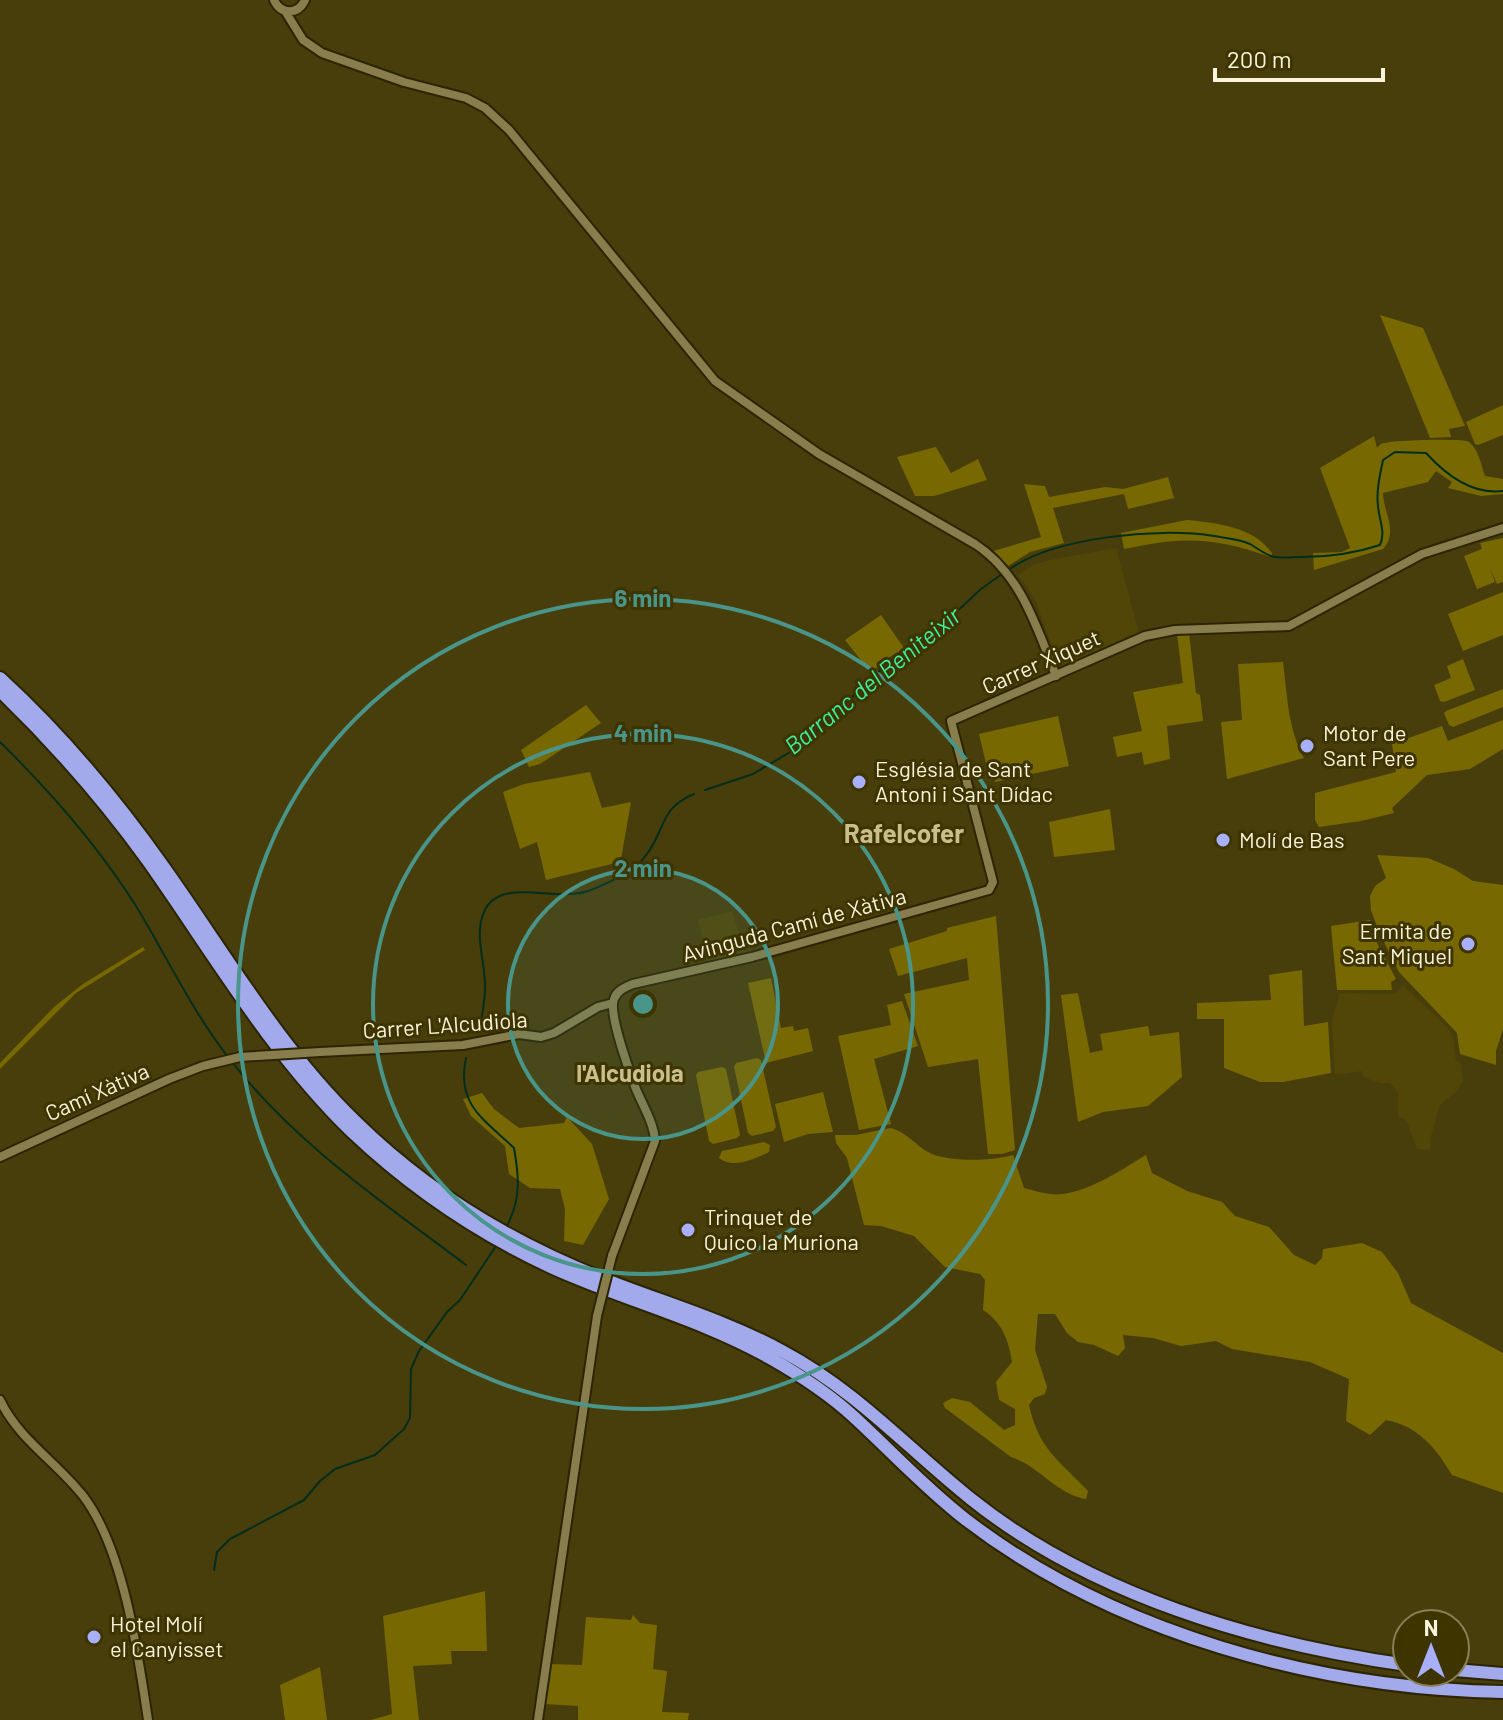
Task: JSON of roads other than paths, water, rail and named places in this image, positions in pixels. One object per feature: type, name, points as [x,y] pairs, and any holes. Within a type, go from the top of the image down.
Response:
[{"type":"highway","points":[[0,678],[59,737],[128,819],[275,1029],[319,1084],[356,1122],[417,1175],[494,1227],[545,1254],[611,1282],[725,1323],[803,1363],[868,1409],[1004,1524],[1087,1571],[1138,1594],[1215,1621],[1319,1650],[1391,1662]]},
{"type":"highway","points":[[0,691],[65,758],[120,825],[244,1002],[310,1089],[354,1134],[399,1173],[490,1236],[566,1273],[733,1338],[791,1370],[853,1416],[914,1474],[992,1539],[1040,1570],[1128,1613],[1213,1644],[1311,1670],[1426,1688],[1503,1692]]},
{"type":"highway","points":[[1471,1671],[1503,1674]]},
{"type":"street","points":[[273,1],[285,11],[308,45],[330,57],[404,82],[466,98],[485,108],[509,130],[715,381],[819,454],[980,547],[1030,607],[1056,676]]},
{"type":"street","points":[[285,11],[295,11],[305,2]]},
{"type":"street","points":[[305,2],[301,23],[308,45]]},
{"type":"street","name":"Carrer Xiquet","points":[[991,889],[993,882],[951,721],[1145,636],[1175,630],[1289,626],[1422,554],[1503,531]]},
{"type":"street","name":"Avinguda Camí de Xàtiva","points":[[613,1003],[618,993],[633,984],[752,957],[991,889]]},
{"type":"street","points":[[538,1720],[597,1316],[612,1256],[655,1141],[654,1130],[635,1086],[615,1022],[613,1003]]},
{"type":"street","name":"Carrer L'Alcudiola","points":[[209,1064],[240,1057],[472,1044],[519,1034],[541,1037],[598,1007],[613,1003]]},
{"type":"street","name":"Camí Xàtiva","points":[[0,1157],[122,1100],[209,1064]]},
{"type":"street","points":[[0,1400],[22,1434],[75,1487],[101,1525],[127,1607],[148,1720]]},
{"type":"waterway","name":"Barranc del Beniteixir","points":[[1007,571],[1051,550],[1107,537],[1136,534],[1228,538],[1246,542],[1268,555],[1279,557],[1332,556],[1380,545],[1379,483],[1383,460],[1395,452],[1426,453],[1442,469],[1470,487],[1503,491]]},
{"type":"waterway","name":"Barranc del Beniteixir","points":[[705,790],[753,774],[802,745],[887,664],[938,629],[1002,574]]},
{"type":"waterway","points":[[0,742],[55,800],[106,862],[136,906],[202,1020],[228,1057]]},
{"type":"waterway","name":"Barranc del Beniteixir","points":[[478,1033],[485,985],[480,929],[484,912],[492,901],[516,892],[577,893],[614,880],[642,860],[669,812],[694,794]]},
{"type":"waterway","name":"Barranc del Beniteixir","points":[[466,1058],[465,1088],[469,1099],[483,1119],[514,1148],[518,1187],[508,1224]]},
{"type":"waterway","points":[[232,1062],[257,1092],[313,1146],[466,1265]]},
{"type":"waterway","name":"Barranc del Beniteixir","points":[[214,1570],[217,1552],[230,1539],[304,1500],[335,1469],[375,1455],[404,1429],[410,1418],[411,1369],[419,1351],[447,1312],[460,1300],[496,1246]]},
{"type":"place","name":"Motor de Sant Pere","points":[[1307,746]]},
{"type":"place","name":"Església de Sant Antoni i Sant Dídac","points":[[859,782]]},
{"type":"place","name":"Molí de Bas","points":[[1223,840]]},
{"type":"place","name":"Ermita de Sant Miquel","points":[[1468,944]]},
{"type":"place","name":"Trinquet de Quico la Muriona","points":[[688,1230]]},
{"type":"place","name":"Hotel Molí el Canyisset","points":[[94,1637]]},
{"type":"district","name":"Rafelcofer","points":[[904,834]]},
{"type":"district","name":"l'Alcudiola","points":[[630,1074]]}]
